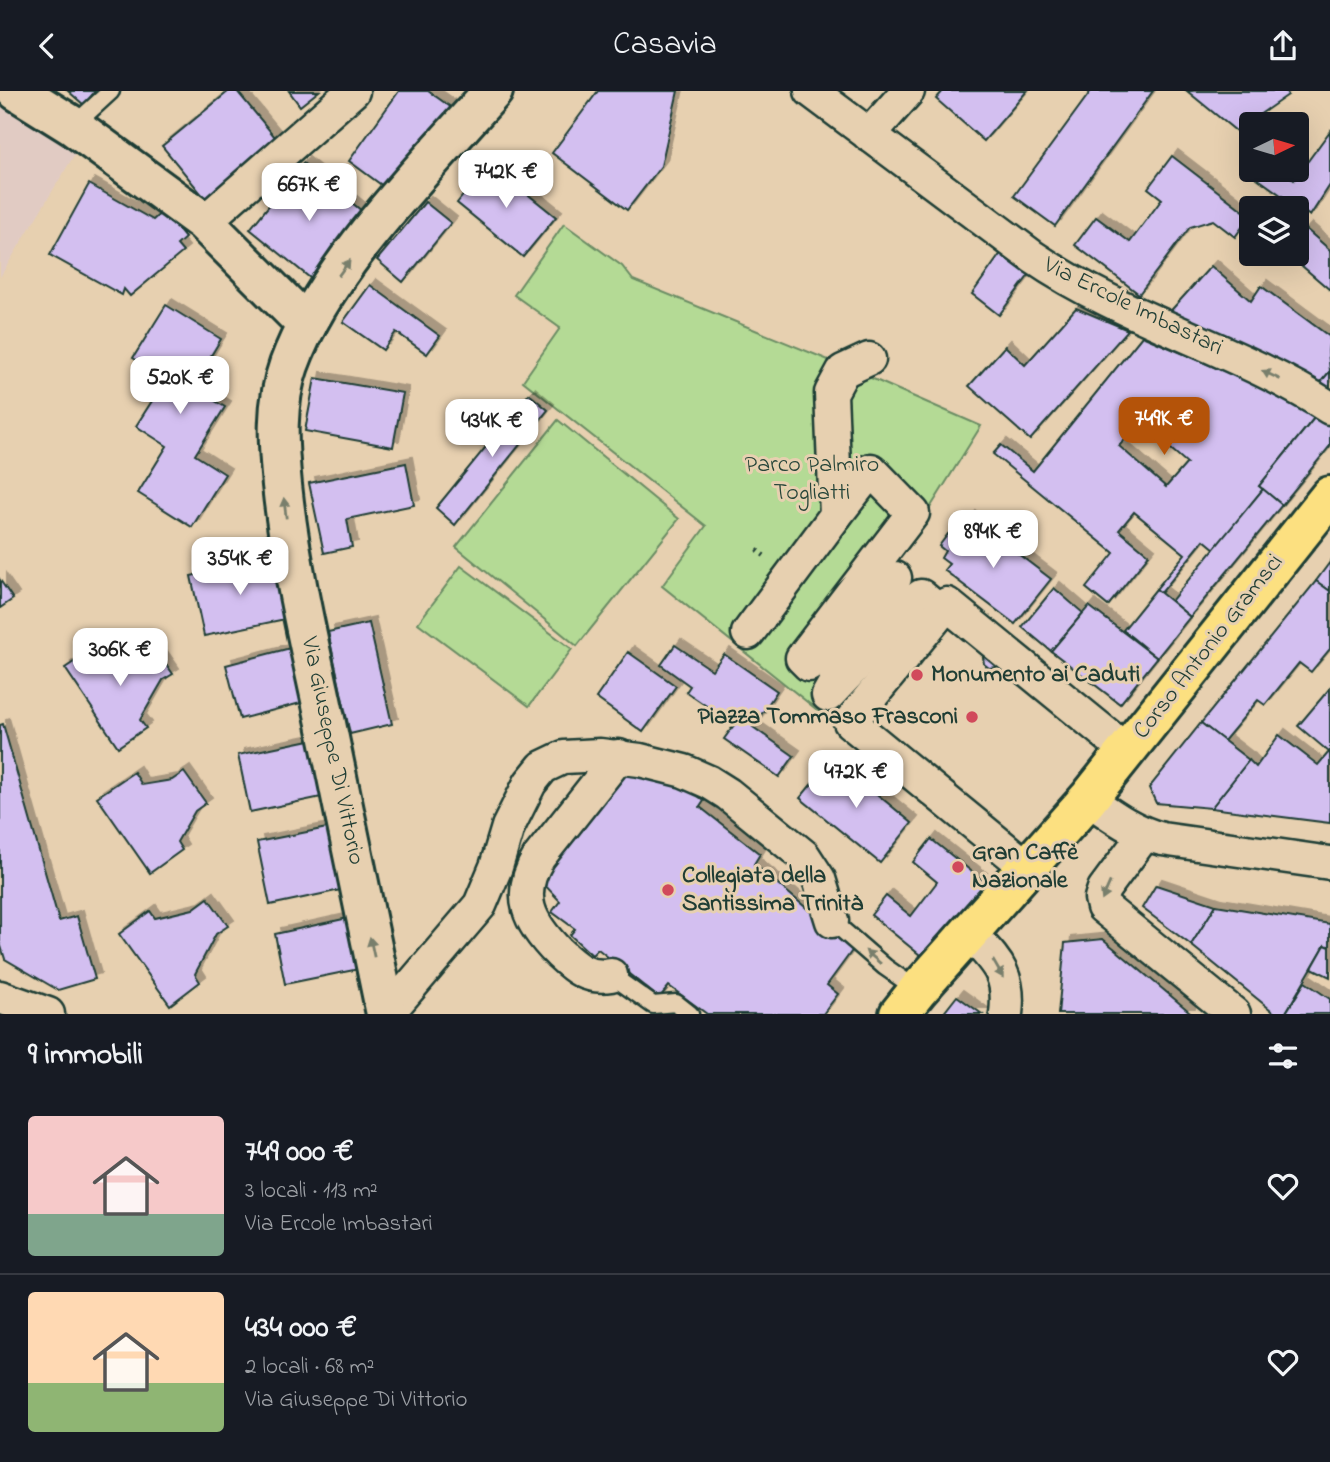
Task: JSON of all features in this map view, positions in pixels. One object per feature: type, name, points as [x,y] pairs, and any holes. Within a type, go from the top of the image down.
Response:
[{"type":"main road","name":"Corso Antonio Gramsci","points":[[908,1002],[1088,799],[1330,496]]},
{"type":"street","points":[[17,91],[73,126],[204,222],[307,325]]},
{"type":"street","points":[[204,222],[353,91]]},
{"type":"street","name":"Via Giuseppe Di Vittorio","points":[[386,1014],[294,568],[284,505],[279,446],[280,403],[288,368],[307,325],[334,282],[371,231],[493,91]]},
{"type":"street","name":"Via Ercole Imbastari","points":[[811,91],[1033,257],[1076,284],[1278,378],[1330,408]]},
{"type":"street","points":[[869,135],[908,91]]},
{"type":"street","points":[[836,515],[831,393],[843,371],[869,359]]},
{"type":"street","points":[[748,633],[871,470],[913,513],[802,658],[809,664],[895,578],[828,695],[920,596],[940,612]]},
{"type":"street","points":[[1027,867],[850,722],[940,612],[947,604],[1127,751]]},
{"type":"street","points":[[386,1014],[480,905],[512,819],[537,773],[551,763],[570,756],[619,757],[662,764],[709,782],[728,794],[804,856],[819,879],[832,921]]},
{"type":"street","points":[[611,975],[593,976],[579,971],[543,937],[532,922],[527,891],[529,875],[539,857],[619,757]]},
{"type":"street","points":[[1088,799],[1144,835],[1330,863]]},
{"type":"street","points":[[1144,835],[1104,889],[1101,898],[1103,907],[1234,1014]]},
{"type":"street","points":[[969,932],[1002,971],[1007,997],[1006,1014]]},
{"type":"street","points":[[0,997],[48,1014]]},
{"type":"lane","points":[[73,126],[111,91]]},
{"type":"lane","points":[[832,921],[885,967],[908,1002]]},
{"type":"lane","points":[[611,975],[653,1005],[676,1003],[690,1014]]},
{"type":"shaded area","points":[[0,96],[78,149],[0,277]]},
{"type":"green space","name":"Parco Palmiro Togliatti","points":[[564,224],[622,266],[633,280],[981,426],[892,569],[918,590],[821,713],[662,586],[706,526],[523,381],[560,328],[514,295]]},
{"type":"green space","points":[[558,420],[679,519],[577,646],[456,547]]},
{"type":"green space","points":[[461,566],[572,649],[529,706],[418,623]]},
{"type":"building","points":[[68,91],[95,91],[84,105]]},
{"type":"building","points":[[229,91],[237,91],[280,143],[208,202],[162,146]]},
{"type":"building","points":[[289,91],[319,91],[300,106]]},
{"type":"building","points":[[399,91],[428,91],[452,108],[391,192],[349,161]]},
{"type":"building","points":[[598,91],[678,91],[661,166],[627,210],[552,153]]},
{"type":"building","points":[[943,91],[1027,91],[984,141],[936,99]]},
{"type":"building","points":[[1091,91],[1153,91],[1055,226],[1014,196]]},
{"type":"building","points":[[1187,91],[1286,91],[1288,95],[1263,112],[1239,112],[1239,129],[1236,131]]},
{"type":"building","points":[[1330,131],[1330,185],[1310,216],[1309,196],[1282,196],[1263,182],[1309,182],[1309,160]]},
{"type":"building","points":[[1172,156],[1239,208],[1239,231],[1235,237],[1213,220],[1190,227],[1139,294],[1075,245],[1096,217],[1130,242],[1162,199],[1148,188]]},
{"type":"building","points":[[303,163],[368,216],[315,282],[250,229]]},
{"type":"building","points":[[489,163],[556,217],[523,257],[457,203]]},
{"type":"building","points":[[89,184],[153,220],[163,211],[185,238],[177,245],[183,252],[130,296],[124,289],[122,295],[50,255]]},
{"type":"building","points":[[425,202],[451,223],[403,282],[377,260]]},
{"type":"building","points":[[1309,232],[1330,250],[1330,290],[1302,266],[1309,266]]},
{"type":"building","points":[[1006,246],[1035,267],[999,315],[972,294]]},
{"type":"building","points":[[1211,266],[1251,301],[1261,286],[1330,337],[1330,371],[1320,383],[1166,316]]},
{"type":"building","points":[[370,285],[440,336],[427,354],[396,332],[383,350],[343,322]]},
{"type":"building","points":[[166,305],[221,339],[192,387],[225,407],[195,455],[225,474],[192,527],[138,493],[167,446],[136,426],[166,379],[133,358]]},
{"type":"building","points":[[1076,308],[1128,330],[1030,440],[969,386],[1005,346],[1025,365]]},
{"type":"building","points":[[1142,336],[1319,412],[1259,486],[1263,489],[1215,549],[1204,540],[1161,593],[1156,589],[1185,554],[1134,512],[1119,530],[1149,555],[1108,606],[1086,588],[1114,553],[993,454],[1001,445],[1033,471]],"holes":[[[1140,422],[1187,463],[1166,487],[1119,446]]]},
{"type":"building","points":[[1330,371],[1330,391],[1320,383]]},
{"type":"building","points":[[315,378],[403,393],[393,447],[305,431]]},
{"type":"building","points":[[529,394],[548,410],[455,525],[436,508]]},
{"type":"building","points":[[1319,412],[1330,421],[1330,446],[1282,505],[1259,486]]},
{"type":"building","points":[[406,463],[414,505],[347,519],[352,547],[324,553],[309,483]]},
{"type":"building","points":[[1263,489],[1282,505],[1190,617],[1171,601]]},
{"type":"building","points":[[970,517],[1051,579],[1015,624],[944,570],[949,564],[941,558],[945,551],[939,546],[948,534],[954,539]]},
{"type":"building","points":[[276,557],[290,618],[204,636],[191,576]]},
{"type":"building","points":[[1330,562],[1330,591],[1316,581]]},
{"type":"building","points":[[0,580],[13,599],[0,608]]},
{"type":"building","points":[[1316,581],[1330,591],[1330,649],[1311,672],[1299,663],[1265,705],[1258,700],[1224,741],[1201,723]]},
{"type":"building","points":[[1054,588],[1083,613],[1051,651],[1022,627]]},
{"type":"building","points":[[1156,589],[1190,617],[1157,658],[1123,630]]},
{"type":"building","points":[[1089,606],[1157,658],[1120,704],[1051,651]]},
{"type":"building","points":[[369,623],[392,724],[350,734],[328,632]]},
{"type":"building","points":[[152,644],[173,674],[163,680],[140,720],[146,728],[118,747],[65,668],[95,648],[102,659],[141,652]]},
{"type":"building","points":[[675,645],[712,670],[724,654],[777,691],[753,727],[794,756],[779,777],[724,739],[734,725],[686,692],[690,686],[661,665]]},
{"type":"building","points":[[298,646],[312,700],[240,719],[226,665]]},
{"type":"building","points":[[628,652],[676,686],[643,732],[596,698]]},
{"type":"building","points":[[986,652],[1000,662],[996,667],[989,668],[984,664],[983,657]]},
{"type":"building","points":[[1330,688],[1330,823],[1211,808],[1249,760],[1256,767],[1279,735],[1318,765],[1329,752],[1298,726]]},
{"type":"building","points":[[1201,723],[1249,760],[1211,808],[1156,803],[1149,788]]},
{"type":"building","points":[[3,724],[59,921],[77,916],[95,979],[58,990],[5,959],[0,943],[0,725]]},
{"type":"building","points":[[319,738],[331,795],[250,812],[238,755]]},
{"type":"building","points":[[833,758],[912,823],[880,863],[800,798]]},
{"type":"building","name":"Collegiata della Santissima Trinità","points":[[631,764],[679,779],[704,801],[700,807],[760,854],[754,864],[854,948],[827,985],[838,994],[823,1014],[707,1014],[669,986],[659,998],[598,949],[592,955],[570,935],[575,929],[552,912],[560,901],[539,879]]},
{"type":"building","points":[[134,772],[142,785],[172,780],[184,772],[206,803],[195,811],[177,842],[182,850],[150,873],[97,797]]},
{"type":"building","points":[[337,826],[350,888],[270,905],[257,842]]},
{"type":"building","points":[[931,839],[986,883],[925,959],[871,915],[886,896],[911,916],[937,882],[913,862]]},
{"type":"building","points":[[1156,885],[1216,905],[1191,945],[1142,908]]},
{"type":"building","points":[[208,898],[228,926],[216,934],[195,974],[200,982],[170,1005],[119,934],[150,911],[155,918],[193,909]]},
{"type":"building","points":[[1216,905],[1330,924],[1330,947],[1325,945],[1285,1014],[1276,1014],[1191,945]]},
{"type":"building","points":[[348,918],[359,969],[285,984],[275,934]]},
{"type":"building","points":[[1103,939],[1190,1012],[1189,1014],[1058,1014],[1065,943]]},
{"type":"building","points":[[1325,945],[1330,947],[1330,977],[1312,968]]},
{"type":"building","points":[[1305,982],[1330,999],[1330,1014],[1285,1014]]},
{"type":"building","points":[[957,996],[982,1014],[943,1014]]},
{"type":"place","name":"Monumento ai Caduti","points":[[917,675]]},
{"type":"place","name":"Piazza Tommaso Frasconi","points":[[972,717]]},
{"type":"place","name":"Gran Caffè Nazionale","points":[[958,867]]},
{"type":"place","name":"Collegiata della Santissima Trinità","points":[[668,890]]}]
